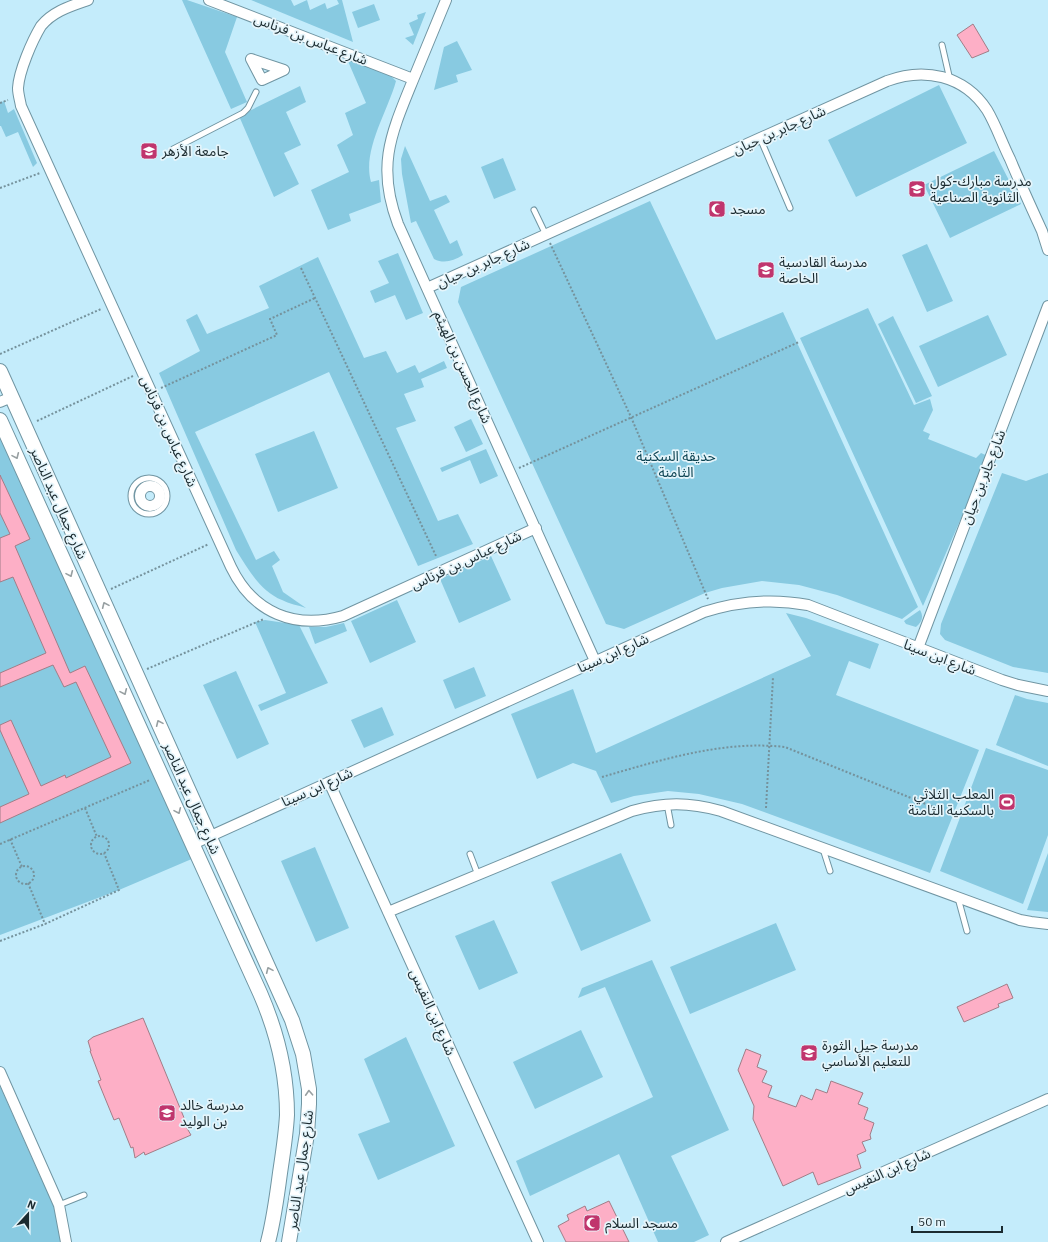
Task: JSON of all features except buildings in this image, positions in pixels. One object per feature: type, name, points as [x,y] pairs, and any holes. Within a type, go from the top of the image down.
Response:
[{"type":"main road","name":"شارع جمال عبد الناصر","points":[[0,371],[6,399],[25,426],[292,1020],[304,1059],[309,1089],[309,1119],[289,1242]]},
{"type":"main road","name":"شارع جمال عبد الناصر","points":[[0,420],[268,1012],[281,1052],[286,1094],[286,1122],[275,1214],[268,1242]]},
{"type":"street","name":"شارع عباس بن فرناس","points":[[88,0],[59,11],[45,20],[37,33],[19,78],[18,88],[21,106],[218,540],[242,586],[257,602],[276,614],[287,618],[309,621],[327,620],[343,616],[536,528]]},
{"type":"street","name":"شارع عباس بن فرناس","points":[[209,0],[414,79]]},
{"type":"street","name":"شارع الحسن بن الهيثم","points":[[446,0],[395,124],[391,138],[388,152],[388,181],[393,210],[596,661]]},
{"type":"street","name":"شارع جابر بن حيان","points":[[427,288],[898,77],[920,74],[950,80],[963,86],[972,93],[987,110],[1038,224],[1048,250]]},
{"type":"street","name":"شارع جابر بن حيان","points":[[918,648],[1048,306]]},
{"type":"street","name":"شارع ابن سينا","points":[[192,844],[713,609],[747,602],[778,601],[793,602],[808,606],[1002,680],[1024,687],[1048,691]]},
{"type":"street","name":"شارع ابن النفيس","points":[[328,782],[538,1242]]},
{"type":"street","points":[[388,912],[632,811],[645,807],[667,804],[690,804],[706,807],[1020,920],[1048,924]]},
{"type":"street","points":[[0,1072],[59,1205],[66,1233],[66,1242]]},
{"type":"street","name":"شارع ابن النفيس","points":[[726,1242],[1048,1099]]},
{"type":"lane","points":[[942,45],[950,80]]},
{"type":"lane","points":[[173,149],[243,113],[248,108],[256,92]]},
{"type":"lane","points":[[760,138],[790,208]]},
{"type":"lane","points":[[534,210],[546,235]]},
{"type":"lane","points":[[154,479],[164,487],[166,493],[165,505],[156,513],[143,514],[131,500],[133,488],[142,480],[154,479]]},
{"type":"lane","points":[[667,804],[672,825]]},
{"type":"lane","points":[[822,848],[830,871]]},
{"type":"lane","points":[[470,854],[478,875]]},
{"type":"lane","points":[[958,897],[967,931]]},
{"type":"lane","points":[[59,1205],[84,1195]]},
{"type":"path","points":[[0,188],[50,169]]},
{"type":"path","points":[[546,235],[631,417],[713,609]]},
{"type":"path","points":[[301,268],[436,556]]},
{"type":"path","points":[[151,392],[277,335],[270,319],[315,298]]},
{"type":"path","points":[[0,354],[112,305]]},
{"type":"path","points":[[510,471],[799,342]]},
{"type":"path","points":[[25,426],[142,372]]},
{"type":"path","points":[[100,593],[218,540]]},
{"type":"path","points":[[136,674],[276,614]]},
{"type":"path","points":[[766,808],[773,677]]},
{"type":"path","points":[[602,777],[667,758],[720,748],[769,746],[785,747],[953,815]]},
{"type":"path","points":[[0,844],[161,775]]},
{"type":"path","points":[[85,808],[97,837]]},
{"type":"path","points":[[97,837],[105,838],[108,842],[108,850],[104,853],[96,853],[92,850],[92,842],[97,837]]},
{"type":"path","points":[[10,839],[22,867]]},
{"type":"path","points":[[0,941],[45,924],[119,890],[104,853]]},
{"type":"path","points":[[22,867],[29,868],[33,873],[33,878],[28,883],[22,884],[16,878],[16,873],[22,867]]},
{"type":"path","points":[[28,883],[45,924]]},
{"type":"green space","points":[[182,0],[187,0],[237,17],[225,52],[247,102],[231,109]]},
{"type":"green space","points":[[251,0],[291,0],[294,6],[307,0],[310,10],[325,3],[327,9],[339,4],[337,0],[342,0],[353,42]]},
{"type":"green space","points":[[374,4],[380,20],[358,28],[352,12]]},
{"type":"green space","points":[[426,12],[413,45],[405,38],[414,35],[409,23],[418,19],[417,15]]},
{"type":"green space","points":[[457,41],[472,70],[456,75],[458,82],[434,90],[444,47]]},
{"type":"green space","points":[[347,59],[391,76],[396,81],[377,131],[370,157],[369,170],[371,182],[379,180],[381,202],[349,214],[351,221],[328,230],[311,190],[349,172],[337,145],[353,135],[345,113],[366,103]]},
{"type":"green space","points":[[939,85],[967,143],[856,197],[828,140]]},
{"type":"green space","points":[[300,86],[306,102],[286,112],[301,145],[284,153],[299,184],[274,197],[239,116]]},
{"type":"green space","points":[[4,101],[8,113],[14,109],[37,163],[33,167],[18,132],[6,137],[0,126],[0,103]]},
{"type":"green space","points":[[405,146],[430,201],[446,195],[450,202],[434,210],[450,244],[457,240],[463,255],[456,259],[445,262],[434,259],[416,221],[411,223],[402,174],[401,159]]},
{"type":"green space","points":[[994,151],[1021,204],[950,238],[924,185]]},
{"type":"green space","points":[[503,158],[516,190],[494,199],[481,167]]},
{"type":"green space","name":"حديقة السكنية الثامنة","points":[[650,201],[716,340],[783,312],[918,607],[902,619],[837,595],[799,585],[762,581],[722,588],[705,593],[624,629],[606,624],[458,302],[461,287]]},
{"type":"green space","points":[[927,244],[953,301],[927,312],[902,255]]},
{"type":"green space","points":[[398,253],[423,313],[406,320],[395,295],[375,303],[370,291],[389,283],[378,261]]},
{"type":"green space","points":[[318,257],[364,358],[386,351],[397,373],[415,365],[419,373],[444,361],[447,368],[421,379],[424,387],[404,394],[416,421],[396,428],[438,521],[458,514],[473,544],[418,566],[329,372],[195,432],[256,560],[274,551],[280,560],[272,566],[283,592],[306,608],[285,601],[267,591],[255,579],[236,550],[159,373],[200,351],[186,320],[197,314],[207,334],[269,308],[259,286]]},
{"type":"green space","points":[[868,308],[914,405],[930,399],[933,410],[923,431],[930,434],[928,439],[976,458],[981,453],[988,456],[923,606],[800,338]]},
{"type":"green space","points":[[988,315],[1007,355],[938,387],[919,346]]},
{"type":"green space","points":[[893,316],[932,396],[916,403],[878,324]]},
{"type":"green space","points":[[471,419],[483,444],[466,452],[454,427]]},
{"type":"green space","points":[[314,431],[338,488],[278,512],[255,454]]},
{"type":"green space","points":[[0,434],[194,858],[119,890],[0,935]]},
{"type":"green space","points":[[486,449],[498,476],[480,484],[470,460],[442,472],[440,468]]},
{"type":"green space","points":[[1002,473],[1026,481],[1048,473],[1048,673],[1013,667],[945,640],[940,634],[941,624]]},
{"type":"green space","points":[[491,556],[511,600],[459,623],[440,579]]},
{"type":"green space","points":[[397,600],[416,642],[370,663],[351,621]]},
{"type":"green space","points":[[920,610],[922,617],[921,621],[916,627],[906,624],[904,621]]},
{"type":"green space","points":[[786,613],[806,618],[879,644],[870,669],[849,661],[836,695],[979,750],[930,873],[742,804],[699,794],[668,791],[634,796],[611,803],[596,771],[573,763],[537,779],[511,714],[573,689],[596,753],[811,656]]},
{"type":"green space","points":[[265,620],[299,625],[328,683],[261,711],[258,705],[286,693],[255,622]]},
{"type":"green space","points":[[344,623],[347,631],[315,644],[309,627],[326,627]]},
{"type":"green space","points":[[474,667],[486,696],[455,709],[443,680]]},
{"type":"green space","points":[[236,671],[269,744],[237,759],[203,685]]},
{"type":"green space","points":[[1015,695],[1048,703],[1048,766],[996,745]]},
{"type":"green space","points":[[382,707],[394,735],[364,748],[351,720]]},
{"type":"green space","name":"المعلب الثلاثي بالسكنية الثامنة","points":[[986,748],[1048,770],[1048,835],[1023,904],[940,871]]},
{"type":"green space","points":[[315,847],[349,928],[316,942],[281,861]]},
{"type":"green space","points":[[621,853],[651,921],[581,951],[551,882]]},
{"type":"green space","points":[[1048,853],[1048,912],[1027,910]]},
{"type":"green space","points":[[494,920],[518,973],[479,990],[455,936]]},
{"type":"green space","points":[[776,923],[796,970],[690,1014],[670,967]]},
{"type":"green space","points":[[652,960],[729,1130],[671,1156],[709,1235],[694,1242],[658,1242],[619,1154],[530,1196],[516,1161],[653,1097],[605,987],[578,998],[582,988]]},
{"type":"green space","points":[[581,1030],[603,1077],[535,1109],[513,1062]]},
{"type":"green space","points":[[406,1037],[455,1146],[378,1180],[358,1134],[390,1122],[364,1059]]},
{"type":"green space","points":[[0,1086],[39,1174],[59,1214],[63,1242],[0,1242]]},
{"type":"place","name":"جامعة الأزهر","points":[[149,151]]},
{"type":"place","name":"مدرسة مبارك-كول الثانوية الصناعية","points":[[917,189]]},
{"type":"place","name":"مسجد","points":[[717,209]]},
{"type":"place","name":"مدرسة القادسية الخاصة","points":[[766,270]]},
{"type":"place","name":"المعلب الثلاثي بالسكنية الثامنة","points":[[1007,802]]},
{"type":"place","name":"مدرسة جيل الثورة للتعليم الأساسي","points":[[809,1053]]},
{"type":"place","name":"مدرسة خالد بن الوليد","points":[[167,1113]]},
{"type":"place","name":"مسجد السلام","points":[[592,1223]]}]
